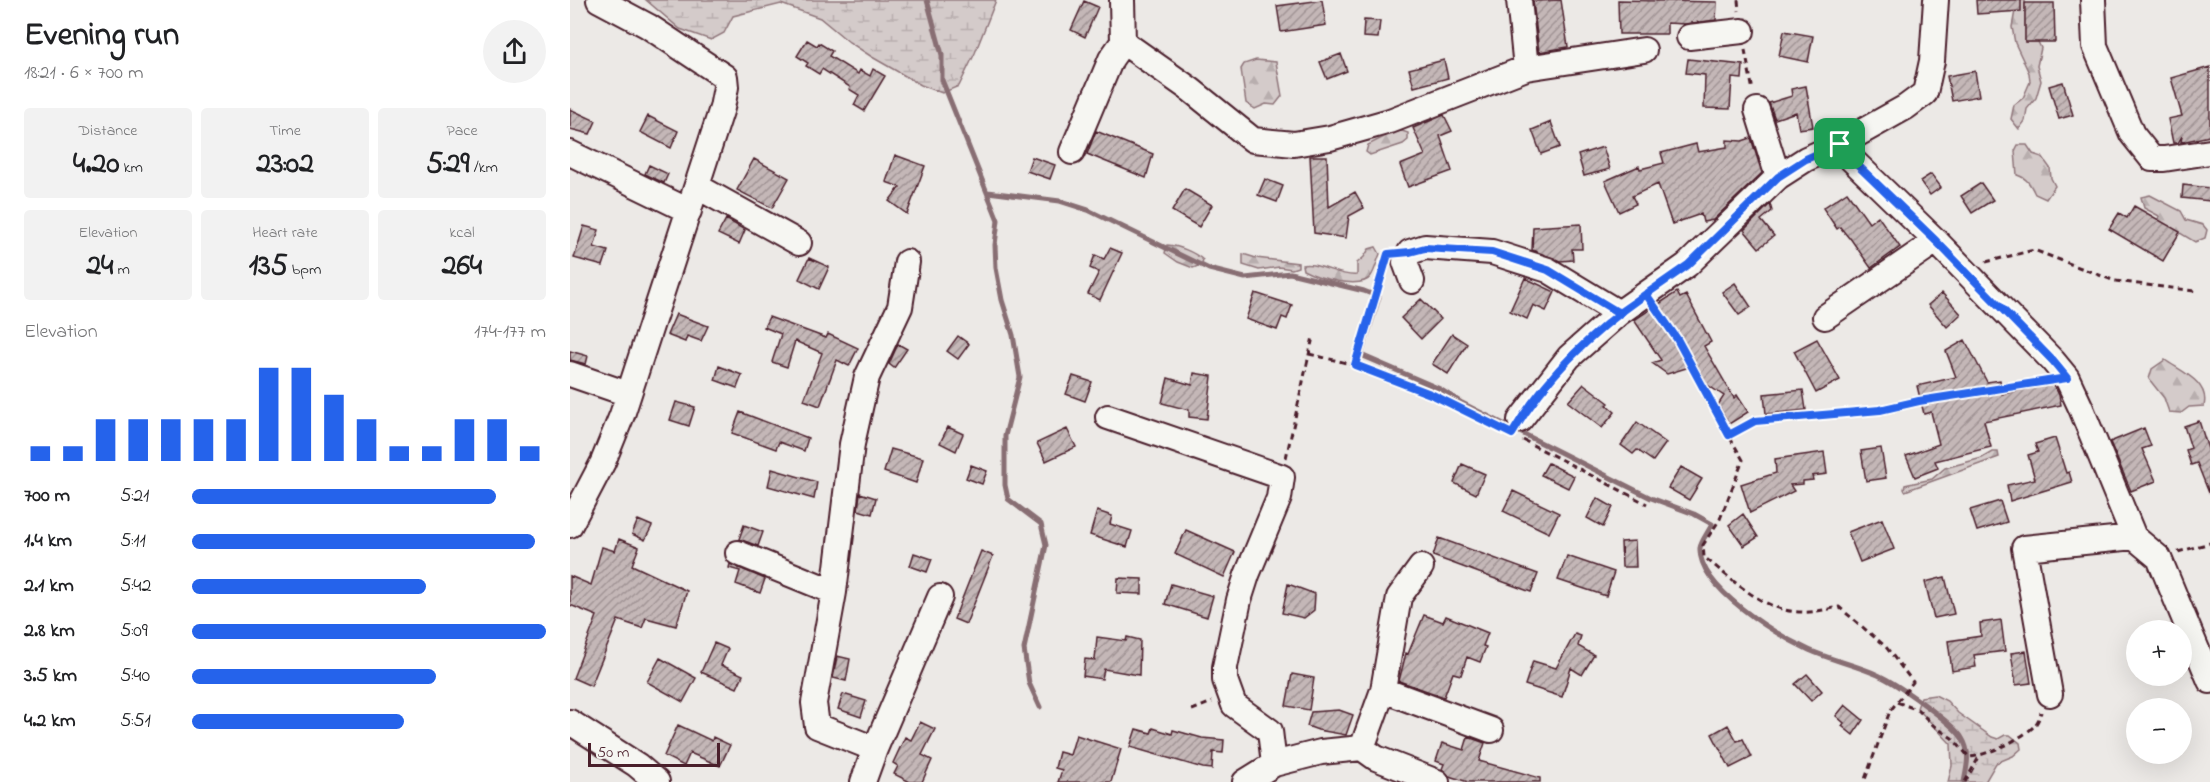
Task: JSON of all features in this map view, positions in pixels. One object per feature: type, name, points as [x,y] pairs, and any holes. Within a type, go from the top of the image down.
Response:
[{"type":"street","points":[[573,511],[603,462],[628,394],[698,187],[722,108],[726,87],[725,77],[648,26],[599,0]]},
{"type":"street","points":[[1072,152],[1111,59],[1123,42],[1122,0]]},
{"type":"street","points":[[1520,0],[1526,68]]},
{"type":"street","points":[[1516,427],[1569,357],[1619,313],[1688,265],[1778,177],[1806,159],[1840,144],[1906,107],[1925,93],[1932,61],[1936,0]]},
{"type":"street","points":[[2093,0],[2095,46],[2132,134],[2152,159],[2210,152]]},
{"type":"street","points":[[1689,37],[1742,31]]},
{"type":"street","points":[[1123,42],[1191,90],[1253,140],[1294,144],[1330,138],[1390,121],[1526,68],[1644,50]]},
{"type":"street","points":[[1757,110],[1778,177]]},
{"type":"street","points":[[1840,144],[1846,154],[1936,241],[2067,378],[2134,537],[2159,558],[2210,681]]},
{"type":"street","points":[[570,153],[689,211]]},
{"type":"street","points":[[698,187],[799,243]]},
{"type":"street","points":[[1825,317],[1936,241]]},
{"type":"street","points":[[1412,281],[1405,262],[1410,252],[1425,248],[1492,252],[1548,270],[1619,313]]},
{"type":"street","points":[[875,749],[817,726],[814,703],[834,592],[843,507],[855,432],[867,377],[900,307],[907,262]]},
{"type":"street","points":[[570,374],[628,394]]},
{"type":"street","points":[[1108,417],[1282,477],[1279,498],[1239,600],[1225,667],[1225,680],[1234,705],[1270,731],[1274,764]]},
{"type":"street","points":[[2050,694],[2024,548],[2134,537]]},
{"type":"street","points":[[738,553],[834,592]]},
{"type":"street","points":[[1362,748],[1383,690],[1399,597],[1421,567]]},
{"type":"street","points":[[863,782],[940,597]]},
{"type":"street","points":[[1383,690],[1491,730]]},
{"type":"street","points":[[570,722],[637,765],[657,782]]},
{"type":"street","points":[[1245,782],[1274,764],[1322,752],[1362,748],[1376,758],[1437,782]]},
{"type":"path","points":[[1738,0],[1757,110]]},
{"type":"path","points":[[1964,270],[2034,250],[2115,281],[2196,291]]},
{"type":"path","points":[[1355,365],[1385,264]]},
{"type":"path","points":[[1646,294],[1677,339],[1743,460],[1720,519],[1703,544],[1704,557],[1738,584],[1773,607],[1801,612],[1839,607],[1886,647],[1912,682],[1890,711],[1864,782]]},
{"type":"path","points":[[1282,477],[1312,337]]},
{"type":"path","points":[[1309,354],[1355,365],[1516,427],[1647,504]]},
{"type":"path","points":[[1729,435],[1755,421],[1880,410],[1919,401],[2067,378]]},
{"type":"path","points":[[2159,558],[2210,543]]},
{"type":"path","points":[[1897,702],[1918,710],[1934,726],[1952,738],[1969,757],[1979,757],[2007,744],[2035,726],[2050,694]]},
{"type":"path","points":[[1965,782],[1979,757]]},
{"type":"green space","points":[[646,0],[996,0],[959,86],[942,93],[921,85],[872,57],[849,42],[820,18],[781,4],[733,16],[724,33],[711,40],[680,29]]},
{"type":"green space","points":[[2017,0],[2025,0],[2025,42],[2038,42],[2041,48],[2037,66],[2041,81],[2036,98],[2027,109],[2025,121],[2019,129],[2011,119],[2014,105],[2023,98],[2030,82],[2029,73],[2015,43],[2012,27]]},
{"type":"green space","points":[[1256,60],[1276,62],[1282,96],[1275,105],[1266,104],[1255,109],[1246,103],[1241,69],[1244,64]]},
{"type":"green space","points":[[1394,132],[1408,133],[1408,140],[1403,144],[1370,155],[1366,152],[1368,145]]},
{"type":"green space","points":[[2018,145],[2027,145],[2033,154],[2042,157],[2050,168],[2055,186],[2046,199],[2035,194],[2028,182],[2017,175],[2015,151]]},
{"type":"green space","points":[[2150,195],[2181,211],[2186,220],[2203,225],[2207,230],[2205,238],[2195,242],[2158,220],[2159,216],[2144,208],[2141,197]]},
{"type":"green space","points":[[1167,245],[1195,254],[1203,260],[1201,265],[1193,268],[1178,262],[1165,253]]},
{"type":"green space","points":[[1376,247],[1380,254],[1371,276],[1366,280],[1349,283],[1303,270],[1302,265],[1309,265],[1343,274],[1357,275],[1357,263],[1369,249]]},
{"type":"green space","points":[[1243,254],[1256,258],[1298,263],[1298,267],[1259,270],[1243,265]]},
{"type":"green space","points":[[2165,360],[2186,373],[2198,384],[2203,390],[2204,406],[2189,407],[2181,413],[2169,412],[2164,398],[2149,379],[2152,369]]},
{"type":"green space","points":[[1992,452],[1998,452],[1999,457],[1905,491],[1904,489],[1905,485],[1932,479],[1945,468],[1982,458]]},
{"type":"green space","points":[[1935,695],[1947,701],[1958,713],[1992,737],[1998,739],[2010,735],[2020,743],[2021,749],[2013,756],[1996,763],[1985,782],[1948,782],[1952,766],[1951,744],[1917,708],[1921,697]]},
{"type":"building","points":[[1322,0],[1326,25],[1281,32],[1277,6]]},
{"type":"building","points":[[1561,0],[1568,47],[1539,52],[1533,1]]},
{"type":"building","points":[[1618,0],[1717,2],[1716,20],[1685,24],[1667,23],[1667,34],[1619,34]]},
{"type":"building","points":[[1976,0],[2021,0],[2021,11],[1977,14]]},
{"type":"building","points":[[1084,1],[1098,7],[1085,37],[1071,30]]},
{"type":"building","points":[[2025,3],[2054,3],[2055,42],[2025,42]]},
{"type":"building","points":[[1364,20],[1380,21],[1378,38],[1363,37]]},
{"type":"building","points":[[1784,31],[1813,36],[1808,62],[1779,56]]},
{"type":"building","points":[[807,40],[817,46],[819,43],[832,51],[829,56],[858,74],[860,70],[870,76],[873,69],[885,76],[864,111],[854,105],[859,95],[849,89],[850,87],[822,69],[819,74],[806,66],[808,63],[797,56]]},
{"type":"building","points":[[1341,54],[1347,71],[1327,79],[1320,62]]},
{"type":"building","points":[[1688,59],[1743,65],[1742,79],[1732,78],[1730,109],[1704,108],[1705,75],[1686,73]]},
{"type":"building","points":[[1444,60],[1448,78],[1414,87],[1409,69]]},
{"type":"building","points":[[2210,67],[2210,136],[2181,142],[2182,136],[2178,143],[2173,143],[2168,119],[2182,116],[2171,78]]},
{"type":"building","points":[[1975,71],[1979,96],[1952,101],[1947,76]]},
{"type":"building","points":[[2063,82],[2073,115],[2059,119],[2049,86]]},
{"type":"building","points":[[1806,86],[1813,127],[1799,129],[1796,112],[1775,119],[1769,103],[1792,96],[1791,89]]},
{"type":"building","points":[[570,109],[596,121],[590,134],[570,129]]},
{"type":"building","points":[[1444,115],[1452,131],[1440,136],[1452,171],[1408,187],[1400,165],[1425,155],[1413,128]]},
{"type":"building","points":[[648,116],[678,131],[671,148],[640,132]]},
{"type":"building","points":[[1551,122],[1560,147],[1541,154],[1532,130]]},
{"type":"building","points":[[1096,131],[1153,154],[1146,178],[1087,154]]},
{"type":"building","points":[[1751,138],[1762,173],[1713,220],[1703,222],[1701,214],[1672,224],[1658,184],[1632,196],[1636,204],[1619,212],[1605,181],[1639,166],[1640,169],[1664,163],[1661,153],[1696,144],[1698,152],[1727,147],[1727,140],[1742,141]]},
{"type":"building","points":[[1603,147],[1610,169],[1584,176],[1578,155]]},
{"type":"building","points":[[895,155],[925,166],[907,214],[889,201],[900,187],[886,182]]},
{"type":"building","points":[[1310,156],[1327,156],[1329,207],[1355,192],[1364,208],[1349,216],[1346,238],[1314,233]]},
{"type":"building","points":[[1032,157],[1055,165],[1050,179],[1027,171]]},
{"type":"building","points":[[754,159],[789,178],[772,208],[737,190]]},
{"type":"building","points":[[649,165],[668,174],[664,183],[645,174]]},
{"type":"building","points":[[1931,174],[1941,187],[1930,195],[1920,181]]},
{"type":"building","points":[[1265,179],[1283,186],[1277,202],[1258,195]]},
{"type":"building","points":[[1981,183],[1993,200],[1972,213],[1961,196]]},
{"type":"building","points":[[2183,185],[2210,188],[2210,201],[2182,198]]},
{"type":"building","points":[[1185,189],[1212,205],[1199,227],[1172,211]]},
{"type":"building","points":[[1847,192],[1869,223],[1878,216],[1900,247],[1871,268],[1850,238],[1840,227],[1837,229],[1823,208]]},
{"type":"building","points":[[1770,204],[1772,211],[1761,220],[1774,236],[1759,248],[1744,230]]},
{"type":"building","points":[[2134,206],[2180,232],[2163,261],[2109,229],[2119,213],[2127,218]]},
{"type":"building","points":[[726,219],[745,230],[739,244],[718,234]]},
{"type":"building","points":[[1581,224],[1582,249],[1572,249],[1573,260],[1560,261],[1532,250],[1533,227]]},
{"type":"building","points":[[584,226],[599,230],[594,247],[608,251],[603,266],[574,258]]},
{"type":"building","points":[[1110,248],[1122,253],[1100,300],[1088,294],[1099,272],[1090,268],[1095,255],[1104,259]]},
{"type":"building","points":[[809,258],[829,267],[819,289],[799,279]]},
{"type":"building","points":[[1525,278],[1555,292],[1546,311],[1533,305],[1527,319],[1510,311]]},
{"type":"building","points":[[1735,283],[1751,307],[1739,315],[1722,292]]},
{"type":"building","points":[[1677,292],[1680,298],[1686,295],[1711,342],[1704,346],[1734,398],[1737,395],[1748,412],[1729,424],[1718,405],[1724,396],[1706,384],[1696,365],[1667,374],[1652,363],[1661,360],[1634,320]]},
{"type":"building","points":[[1255,293],[1292,305],[1287,319],[1282,317],[1277,330],[1246,319]]},
{"type":"building","points":[[1942,293],[1961,314],[1947,327],[1928,305]]},
{"type":"building","points":[[1421,299],[1441,319],[1421,339],[1401,318]]},
{"type":"building","points":[[676,314],[708,326],[701,341],[687,336],[685,342],[667,335]]},
{"type":"building","points":[[769,317],[826,338],[828,334],[858,348],[849,366],[837,360],[820,406],[804,400],[822,353],[795,341],[787,367],[772,362],[781,334],[764,327]]},
{"type":"building","points":[[1452,334],[1467,344],[1448,374],[1432,364]]},
{"type":"building","points":[[958,336],[969,344],[958,359],[947,351]]},
{"type":"building","points":[[1817,339],[1840,380],[1816,393],[1794,351]]},
{"type":"building","points":[[1965,340],[1987,382],[2000,380],[2002,394],[2053,383],[2061,405],[1984,421],[1991,447],[1935,461],[1938,468],[1915,477],[1906,456],[1939,444],[1931,412],[1924,414],[1917,386],[1956,377],[1946,351]]},
{"type":"building","points":[[898,344],[907,349],[894,368],[889,364]]},
{"type":"building","points":[[570,351],[588,356],[586,364],[570,360]]},
{"type":"building","points":[[719,366],[742,375],[737,388],[715,380]]},
{"type":"building","points":[[1194,373],[1212,376],[1207,419],[1189,417],[1189,410],[1162,403],[1168,378],[1192,385]]},
{"type":"building","points":[[1073,376],[1092,382],[1085,401],[1066,394]]},
{"type":"building","points":[[1584,384],[1609,403],[1607,405],[1615,412],[1602,428],[1568,402]]},
{"type":"building","points":[[1803,390],[1806,410],[1766,414],[1764,394]]},
{"type":"building","points":[[676,402],[695,407],[689,426],[670,420]]},
{"type":"building","points":[[740,412],[808,438],[804,451],[779,442],[776,449],[732,433]]},
{"type":"building","points":[[2199,421],[2210,455],[2209,493],[2197,463],[2191,465],[2186,450],[2191,448],[2184,426]]},
{"type":"building","points":[[1637,422],[1666,443],[1653,461],[1637,450],[1633,454],[1621,445]]},
{"type":"building","points":[[948,427],[963,434],[956,451],[940,443]]},
{"type":"building","points":[[2144,428],[2151,446],[2142,449],[2156,481],[2131,491],[2110,442]]},
{"type":"building","points":[[1067,429],[1076,447],[1046,461],[1037,443]]},
{"type":"building","points":[[2055,438],[2066,473],[2069,472],[2072,482],[2010,501],[2007,485],[2035,479],[2028,455],[2038,452],[2035,444]]},
{"type":"building","points":[[1881,448],[1886,478],[1866,481],[1861,451]]},
{"type":"building","points":[[891,449],[923,458],[916,483],[884,472]]},
{"type":"building","points":[[1824,452],[1827,474],[1812,476],[1813,480],[1803,481],[1803,484],[1790,485],[1794,491],[1750,513],[1741,484],[1776,473],[1775,459]]},
{"type":"building","points":[[1548,463],[1574,476],[1568,488],[1541,475]]},
{"type":"building","points":[[1462,464],[1485,474],[1476,494],[1454,483]]},
{"type":"building","points":[[971,465],[987,471],[982,484],[966,478]]},
{"type":"building","points":[[1681,467],[1702,479],[1689,500],[1668,488]]},
{"type":"building","points":[[772,469],[817,482],[814,499],[768,486]]},
{"type":"building","points":[[1513,491],[1559,513],[1549,533],[1503,511]]},
{"type":"building","points":[[860,493],[876,498],[872,514],[858,510]]},
{"type":"building","points":[[1597,498],[1613,507],[1603,527],[1587,518]]},
{"type":"building","points":[[2000,501],[2007,522],[1977,531],[1970,510]]},
{"type":"building","points":[[1097,511],[1112,516],[1110,524],[1132,531],[1127,547],[1090,535]]},
{"type":"building","points":[[1743,514],[1758,537],[1744,546],[1729,525]]},
{"type":"building","points":[[1882,519],[1894,549],[1860,562],[1848,532]]},
{"type":"building","points":[[638,520],[652,526],[645,540],[632,534]]},
{"type":"building","points":[[744,525],[763,532],[758,546],[739,539]]},
{"type":"building","points":[[1186,530],[1235,552],[1224,577],[1175,554]]},
{"type":"building","points":[[1439,538],[1538,574],[1531,592],[1433,556]]},
{"type":"building","points":[[619,539],[639,547],[632,565],[687,591],[676,626],[646,618],[642,628],[618,620],[591,686],[573,678],[597,616],[570,605],[570,576],[591,585],[602,547],[615,551]]},
{"type":"building","points":[[1635,541],[1636,567],[1622,567],[1621,542]]},
{"type":"building","points":[[981,551],[993,556],[966,624],[954,619]]},
{"type":"building","points":[[914,553],[932,559],[927,572],[910,566]]},
{"type":"building","points":[[1567,556],[1614,572],[1606,596],[1558,580]]},
{"type":"building","points":[[730,564],[765,579],[760,593],[736,584],[740,571],[729,568]]},
{"type":"building","points":[[1945,577],[1954,614],[1934,618],[1925,582]]},
{"type":"building","points":[[1118,578],[1142,579],[1142,594],[1117,593]]},
{"type":"building","points":[[1171,584],[1213,596],[1207,617],[1165,604]]},
{"type":"building","points":[[1288,584],[1315,594],[1314,610],[1304,618],[1282,613]]},
{"type":"building","points":[[1424,615],[1443,622],[1446,616],[1488,633],[1480,662],[1467,657],[1461,675],[1453,673],[1444,697],[1399,681],[1406,653],[1408,654]]},
{"type":"building","points":[[2001,620],[2005,651],[1974,655],[1976,667],[1952,671],[1948,641],[1981,636],[1980,623]]},
{"type":"building","points":[[1575,634],[1581,636],[1578,646],[1594,655],[1582,675],[1571,668],[1562,697],[1525,685],[1533,661],[1556,668]]},
{"type":"building","points":[[1097,637],[1126,641],[1127,637],[1140,640],[1139,675],[1104,669],[1102,679],[1083,676],[1085,659],[1095,660]]},
{"type":"building","points":[[714,643],[728,649],[721,665],[743,675],[737,688],[701,672]]},
{"type":"building","points":[[2026,651],[2031,683],[2016,685],[2011,653]]},
{"type":"building","points":[[837,656],[850,659],[846,681],[833,678]]},
{"type":"building","points":[[660,658],[696,678],[683,702],[647,682]]},
{"type":"building","points":[[1292,674],[1314,678],[1309,710],[1286,706]]},
{"type":"building","points":[[1807,674],[1822,691],[1811,701],[1795,684]]},
{"type":"building","points":[[843,694],[866,701],[861,717],[838,709]]},
{"type":"building","points":[[1845,705],[1863,720],[1853,735],[1842,726],[1844,723],[1836,716]]},
{"type":"building","points":[[1339,710],[1353,715],[1346,735],[1307,726],[1311,712]]},
{"type":"building","points":[[920,722],[935,729],[922,755],[932,760],[922,782],[910,782],[894,774],[898,766],[893,763],[905,737],[911,740]]},
{"type":"building","points":[[678,725],[712,741],[713,737],[730,745],[720,766],[690,753],[684,766],[664,756]]},
{"type":"building","points":[[1728,725],[1737,741],[1743,739],[1752,757],[1730,768],[1712,734]]},
{"type":"building","points":[[1153,728],[1172,734],[1173,730],[1202,738],[1224,740],[1223,753],[1213,752],[1212,769],[1130,747],[1136,729],[1151,733]]},
{"type":"building","points":[[1076,735],[1121,749],[1111,782],[1058,782],[1062,770],[1055,768],[1059,752],[1070,755]]},
{"type":"building","points":[[1468,737],[1485,743],[1479,761],[1540,778],[1540,782],[1468,782],[1449,776],[1442,769],[1444,764],[1436,761],[1442,743],[1464,750]]},
{"type":"waterway","points":[[927,0],[942,55],[942,80],[998,220],[995,245],[996,268],[1002,300],[1013,335],[1020,377],[1005,436],[1005,485],[1008,499],[1041,524],[1046,545],[1024,649],[1029,683],[1040,707]]},
{"type":"waterway","points":[[988,192],[1060,201],[1088,210],[1209,269],[1245,278],[1290,273],[1364,291],[1379,297],[1361,355],[1440,389],[1462,403],[1651,498],[1694,514],[1712,524],[1700,548],[1703,563],[1712,579],[1725,594],[1760,622],[1795,643],[1817,654],[1861,668],[1886,679],[1936,714],[1957,731],[1965,743],[1968,759],[1964,782]]},
{"type":"route","points":[[1840,144],[1806,159],[1778,177],[1688,265],[1619,313],[1548,270],[1492,252],[1425,248],[1388,254],[1355,365],[1433,395],[1512,434],[1520,420],[1569,357],[1619,313],[1646,294],[1677,339],[1729,435],[1755,421],[1880,410],[1919,401],[2067,378],[1936,241],[1846,154],[1840,144]]}]
